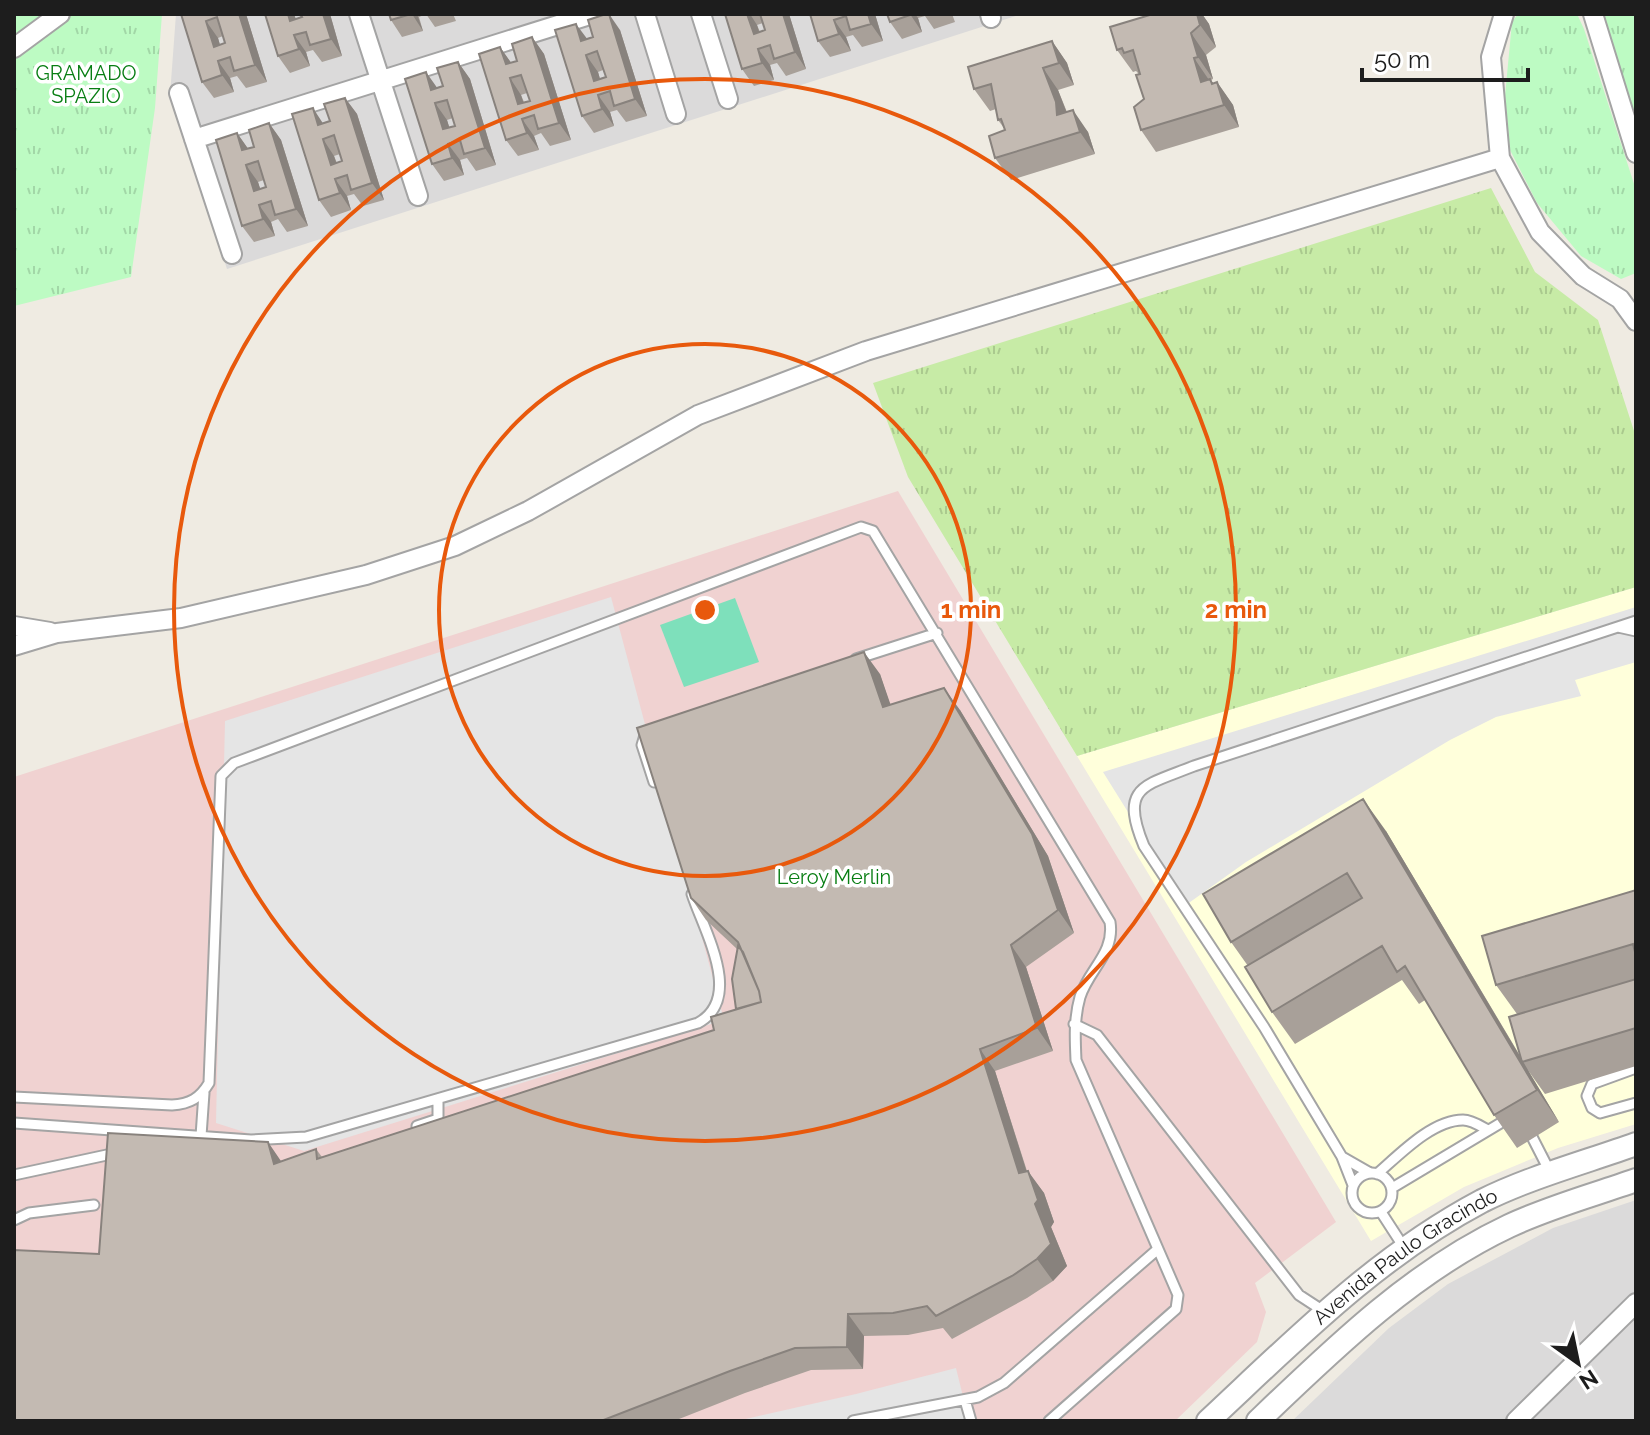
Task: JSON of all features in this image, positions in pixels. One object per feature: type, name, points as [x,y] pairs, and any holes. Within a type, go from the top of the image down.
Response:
[{"type":"street","points":[[14,48],[60,14]]},
{"type":"street","points":[[359,14],[418,196]]},
{"type":"street","points":[[194,139],[593,14]]},
{"type":"street","points":[[645,14],[676,114]]},
{"type":"street","points":[[701,14],[728,99]]},
{"type":"street","points":[[1504,14],[1491,57],[1500,158],[1540,232],[1583,276],[1628,297],[1636,321]]},
{"type":"street","points":[[1593,14],[1636,153]]},
{"type":"street","points":[[179,93],[232,254]]},
{"type":"street","points":[[14,646],[57,633],[181,618],[396,565],[455,546],[528,511],[698,415],[866,351],[1500,158]]},
{"type":"street","points":[[14,626],[57,633]]},
{"type":"street","name":"Avenida Paulo Gracindo","points":[[1208,1421],[1366,1275],[1405,1249],[1484,1200],[1636,1144]]},
{"type":"street","name":"Avenida Paulo Gracindo","points":[[1258,1421],[1389,1302],[1446,1261],[1509,1226],[1636,1180]]},
{"type":"street","points":[[1516,1421],[1636,1303]]},
{"type":"lane","points":[[201,1136],[204,1093],[209,1083],[221,776],[234,763],[861,527],[873,531],[1110,922],[1110,944],[1081,994],[1074,1024],[1076,1060],[1178,1295],[1176,1309],[1049,1421]]},
{"type":"lane","points":[[1381,1212],[1360,1210],[1352,1199],[1353,1185],[1342,1157],[1264,1027],[1144,846],[1133,815],[1135,799],[1150,784],[1194,766],[1636,621]]},
{"type":"lane","points":[[1618,627],[1636,631]]},
{"type":"lane","points":[[849,661],[937,633]]},
{"type":"lane","points":[[654,724],[642,745],[656,788]]},
{"type":"lane","points":[[14,1123],[251,1140],[306,1137],[708,1018],[720,1000],[722,989],[690,888]]},
{"type":"lane","points":[[1074,1024],[1097,1035],[1299,1295],[1325,1312]]},
{"type":"lane","points":[[1636,1068],[1592,1084],[1587,1096],[1592,1108],[1600,1113],[1636,1103]]},
{"type":"lane","points":[[14,1097],[184,1105],[204,1093]]},
{"type":"lane","points":[[410,1129],[438,1119],[438,1099]]},
{"type":"lane","points":[[1392,1188],[1509,1118],[1520,1121],[1551,1175]]},
{"type":"lane","points":[[1353,1185],[1447,1124],[1468,1121],[1486,1129]]},
{"type":"lane","points":[[14,1175],[121,1152]]},
{"type":"lane","points":[[1342,1157],[1374,1173],[1392,1188]]},
{"type":"lane","points":[[1381,1212],[1391,1202],[1392,1188]]},
{"type":"lane","points":[[14,1220],[29,1213],[94,1205]]},
{"type":"lane","points":[[1381,1212],[1405,1249]]},
{"type":"lane","points":[[853,1421],[978,1397],[1004,1383],[1158,1249]]},
{"type":"lane","points":[[965,1400],[971,1421]]},
{"type":"shaded area","points":[[176,14],[1022,14],[227,269],[170,95]]},
{"type":"shaded area","points":[[898,491],[1336,1222],[1255,1283],[1266,1312],[1257,1342],[1175,1421],[14,1421],[14,777]]},
{"type":"shaded area","points":[[1636,587],[1636,1124],[1558,1148],[1464,1187],[1371,1241],[1077,756]]},
{"type":"shaded area","points":[[611,597],[724,1020],[304,1151],[216,1123],[225,721]]},
{"type":"shaded area","points":[[1636,607],[1636,662],[1575,680],[1581,696],[1496,717],[1450,740],[1246,862],[1186,905],[1103,772]]},
{"type":"shaded area","points":[[1636,1200],[1636,1421],[1292,1421],[1389,1328],[1448,1284],[1553,1228]]},
{"type":"shaded area","points":[[956,1368],[969,1421],[737,1421],[856,1394]]},
{"type":"green space","name":"GRAMADO SPAZIO","points":[[14,14],[162,14],[155,108],[131,277],[14,306]]},
{"type":"green space","points":[[1518,14],[1577,14],[1584,29],[1636,190],[1636,273],[1621,279],[1581,256],[1537,203],[1510,150],[1505,96],[1512,22]]},
{"type":"green space","points":[[1593,14],[1636,14],[1636,153]]},
{"type":"green space","points":[[1491,188],[1535,272],[1598,320],[1636,437],[1636,587],[1077,756],[908,477],[873,383]]},
{"type":"green space","points":[[735,598],[759,662],[684,687],[660,625]]},
{"type":"building","points":[[181,14],[239,14],[255,65],[234,71],[230,57],[218,61],[222,75],[202,82]],"holes":[[[217,17],[225,43],[214,47],[206,21]]]},
{"type":"building","points":[[265,14],[288,14],[290,21],[302,17],[300,14],[323,14],[331,39],[310,45],[306,32],[294,35],[299,49],[278,56]]},
{"type":"building","points":[[389,14],[411,14],[391,20]]},
{"type":"building","points":[[609,14],[635,99],[614,106],[610,91],[598,95],[602,109],[582,116],[555,30],[576,24],[581,41],[593,37],[588,20]],"holes":[[[597,51],[606,77],[594,81],[586,55]]]},
{"type":"building","points":[[725,14],[747,14],[754,34],[765,30],[760,14],[783,14],[795,52],[774,59],[770,45],[758,49],[762,63],[742,69]]},
{"type":"building","points":[[810,14],[868,14],[871,24],[850,30],[846,16],[834,20],[839,34],[818,41]]},
{"type":"building","points":[[887,14],[910,14],[910,15],[890,22]]},
{"type":"building","points":[[1153,14],[1197,14],[1200,25],[1191,33],[1201,82],[1210,79],[1212,84],[1217,82],[1224,105],[1141,130],[1134,107],[1144,99],[1136,75],[1140,74],[1133,50],[1124,53],[1122,48],[1117,50],[1110,27]]},
{"type":"building","points":[[532,37],[559,123],[538,129],[534,115],[522,119],[527,133],[506,140],[479,54],[500,47],[506,64],[517,61],[512,44]],"holes":[[[521,75],[530,101],[518,104],[510,78]]]},
{"type":"building","points":[[1052,41],[1059,63],[1043,68],[1056,102],[1057,115],[1073,110],[1080,132],[995,158],[989,136],[1005,130],[1001,119],[998,120],[991,84],[974,89],[968,67]]},
{"type":"building","points":[[458,62],[485,148],[464,154],[460,140],[448,144],[452,158],[432,164],[405,79],[426,72],[431,90],[443,86],[437,68]],"holes":[[[447,100],[455,126],[443,129],[435,103]]]},
{"type":"building","points":[[345,98],[372,183],[351,190],[347,175],[335,179],[340,193],[319,200],[292,114],[313,108],[318,125],[330,121],[324,104]],"holes":[[[334,135],[342,161],[331,165],[323,139]]]},
{"type":"building","points":[[269,123],[296,209],[275,215],[271,201],[259,205],[263,219],[242,226],[216,140],[237,133],[242,150],[254,147],[249,130]],"holes":[[[258,161],[266,187],[254,191],[246,165]]]},
{"type":"building","points":[[864,652],[883,707],[944,688],[1032,834],[1058,910],[1011,945],[1037,1028],[980,1049],[1019,1173],[1028,1171],[1038,1200],[1035,1204],[1051,1244],[1037,1259],[1012,1276],[936,1316],[927,1306],[893,1313],[848,1314],[847,1347],[795,1348],[601,1421],[14,1421],[14,1250],[99,1254],[108,1133],[268,1142],[274,1164],[316,1149],[317,1159],[714,1030],[711,1017],[761,1002],[738,942],[691,898],[637,728]]},
{"type":"building","points":[[1363,799],[1537,1090],[1494,1115],[1405,966],[1397,972],[1382,946],[1272,1012],[1245,967],[1362,898],[1347,873],[1231,942],[1203,894]]},
{"type":"building","points":[[1636,890],[1636,956],[1633,944],[1496,985],[1482,936]]},
{"type":"building","points":[[738,946],[761,1002],[736,1009],[732,979]]},
{"type":"building","points":[[1636,979],[1636,1028],[1522,1062],[1509,1017]]},
{"type":"park label","name":"Leroy Merlin","points":[[834,877]]}]
